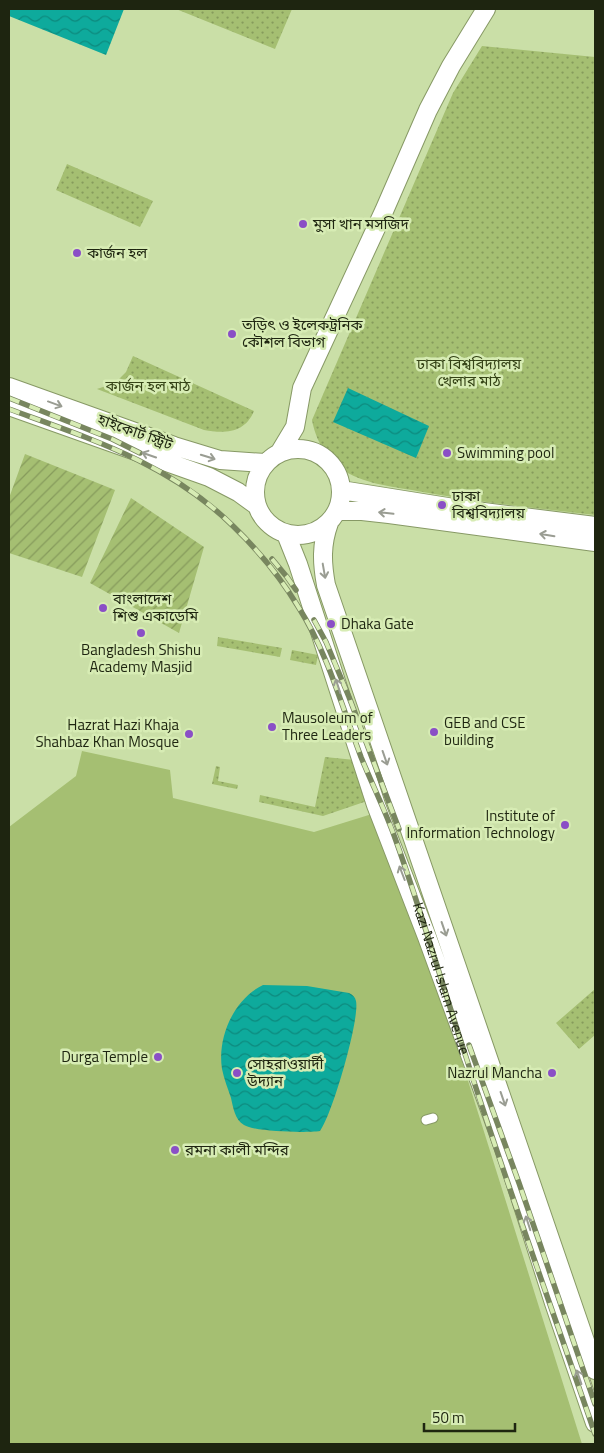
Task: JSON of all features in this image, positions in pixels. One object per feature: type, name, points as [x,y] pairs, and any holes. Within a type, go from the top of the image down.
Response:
[{"type":"main road","points":[[486,9],[451,66],[428,110],[384,211],[302,388],[295,427],[280,452],[265,463],[257,476],[254,490],[256,505],[262,518],[273,528],[286,534],[301,536],[316,532],[333,517],[362,511],[595,542]]},
{"type":"main road","name":"হাইকোর্ট স্ট্রিট","points":[[9,387],[174,446],[220,460],[265,463]]},
{"type":"main road","name":"হাইকোর্ট স্ট্রিট","points":[[9,406],[209,476],[238,492],[256,505]]},
{"type":"main road","points":[[295,427],[305,450]]},
{"type":"main road","points":[[280,452],[297,449],[305,450],[316,453],[330,464],[339,479],[341,490],[333,517]]},
{"type":"main road","points":[[341,490],[460,509],[595,526]]},
{"type":"main road","name":"Kazi Nazrul Islam Avenue","points":[[333,517],[324,538],[322,562],[326,585],[474,1042],[595,1370]]},
{"type":"main road","name":"Kazi Nazrul Islam Avenue","points":[[286,534],[304,581],[376,805],[474,1042]]},
{"type":"main road","name":"Kazi Nazrul Islam Avenue","points":[[516,1160],[595,1423]]},
{"type":"green space","points":[[176,9],[292,9],[275,49]]},
{"type":"green space","name":"ঢাকা বিশ্ববিদ্যালয় খেলার মাঠ","points":[[482,46],[595,57],[595,515],[461,498],[367,481],[340,468],[330,459],[318,440],[313,427],[312,420],[453,93]]},
{"type":"green space","points":[[67,164],[153,201],[140,227],[56,190]]},
{"type":"green space","name":"কার্জন হল মাঠ","points":[[133,356],[254,411],[240,428],[227,432],[204,430],[97,389],[115,383],[126,372]]},
{"type":"green space","points":[[25,454],[115,490],[82,577],[9,553],[9,498]]},
{"type":"green space","points":[[131,498],[204,547],[179,633],[90,583]]},
{"type":"green space","points":[[218,637],[282,648],[280,657],[217,646]]},
{"type":"green space","points":[[292,650],[318,655],[316,665],[290,660]]},
{"type":"green space","name":"সোহরাওয়ার্দী উদ্যান","points":[[82,751],[170,770],[173,798],[314,832],[372,814],[437,982],[582,1444],[9,1444],[9,827],[76,776]]},
{"type":"green space","points":[[325,757],[355,760],[370,800],[323,816],[259,802],[260,795],[315,807]]},
{"type":"green space","points":[[216,766],[220,767],[218,781],[238,785],[237,789],[212,784]]},
{"type":"green space","points":[[595,989],[595,1035],[579,1049],[556,1023]]},
{"type":"water","points":[[9,9],[124,9],[106,55],[9,16]]},
{"type":"water","points":[[348,388],[429,426],[416,458],[333,422]]},
{"type":"water","points":[[263,985],[307,986],[349,993],[356,1000],[354,1027],[350,1046],[338,1088],[320,1131],[304,1132],[259,1129],[241,1123],[235,1113],[222,1069],[222,1044],[225,1032],[236,1009],[253,991]]},
{"type":"railway","points":[[9,398],[112,439],[140,453]]},
{"type":"railway","points":[[9,409],[128,455],[183,485],[233,526],[251,545],[269,565],[299,608],[318,644],[334,681],[361,757],[395,838],[497,1151],[595,1434]]},
{"type":"railway","points":[[272,559],[296,590]]},
{"type":"railway","points":[[314,620],[326,642],[349,697],[399,829]]},
{"type":"railway","points":[[469,1045],[595,1404]]},
{"type":"place","name":"মুসা খান মসজিদ","points":[[303,224]]},
{"type":"place","name":"কার্জন হল","points":[[77,253]]},
{"type":"place","name":"তড়িৎ ও ইলেকট্রনিক কৌশল বিভাগ","points":[[232,334]]},
{"type":"place","name":"Swimming pool","points":[[447,453]]},
{"type":"place","name":"ঢাকা বিশ্ববিদ্যালয়","points":[[442,505]]},
{"type":"place","name":"বাংলাদেশ শিশু একাডেমি","points":[[103,608]]},
{"type":"place","name":"Dhaka Gate","points":[[331,624]]},
{"type":"place","name":"Bangladesh Shishu Academy Masjid","points":[[141,633]]},
{"type":"place","name":"Mausoleum of Three Leaders","points":[[272,727]]},
{"type":"place","name":"GEB and CSE building","points":[[434,732]]},
{"type":"place","name":"Hazrat Hazi Khaja Shahbaz Khan Mosque","points":[[189,734]]},
{"type":"place","name":"Institute of Information Technology","points":[[565,825]]},
{"type":"place","name":"Durga Temple","points":[[158,1057]]},
{"type":"place","name":"সোহরাওয়ার্দী উদ্যান","points":[[237,1073]]},
{"type":"place","name":"Nazrul Mancha","points":[[552,1073]]},
{"type":"place","name":"রমনা কালী মন্দির","points":[[175,1150]]}]
